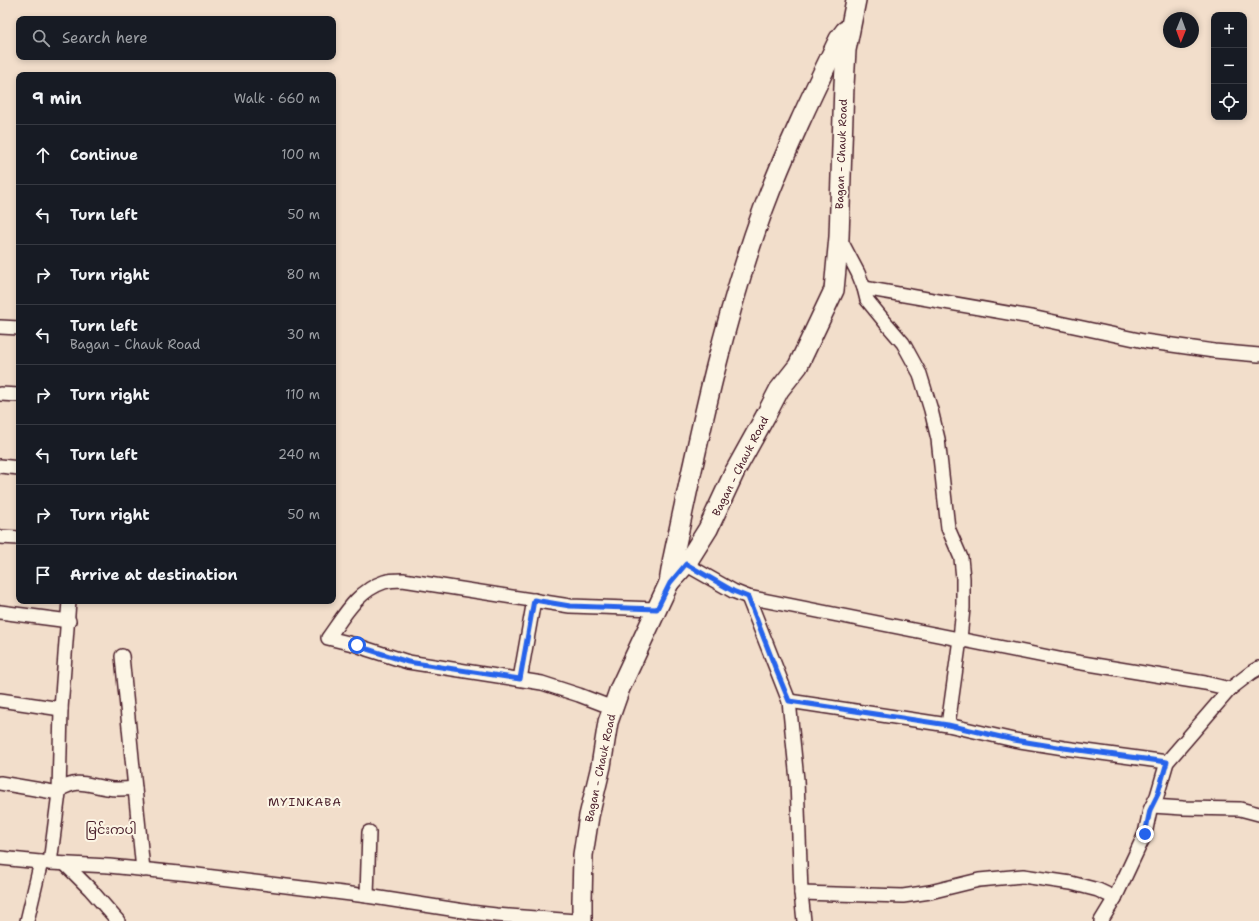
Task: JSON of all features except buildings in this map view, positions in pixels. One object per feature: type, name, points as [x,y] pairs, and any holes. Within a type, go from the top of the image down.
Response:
[{"type":"main road","name":"Bagan - Chauk Road","points":[[679,561],[708,530],[735,471],[779,390],[798,366],[834,290],[839,237],[846,50],[856,0]]},
{"type":"main road","name":"Bagan - Chauk Road","points":[[582,921],[583,855],[589,816],[601,766],[608,722],[620,688],[679,561],[707,403],[738,288],[763,211],[793,135],[839,39],[852,20]]},
{"type":"street","points":[[839,237],[858,273],[867,300],[903,343],[920,374],[938,439],[948,528],[961,558],[963,578],[963,608],[960,639],[948,725]]},
{"type":"street","points":[[864,288],[1036,318],[1144,341],[1214,351],[1259,355]]},
{"type":"street","points":[[0,327],[16,328]]},
{"type":"street","points":[[0,394],[16,395]]},
{"type":"street","points":[[0,466],[16,468]]},
{"type":"street","points":[[0,537],[16,538]]},
{"type":"street","points":[[679,561],[733,591],[748,597],[1064,660],[1206,683],[1230,690]]},
{"type":"street","points":[[613,708],[542,683],[408,662],[357,645],[328,638],[356,599],[373,586],[386,582],[403,580],[570,606],[657,609]]},
{"type":"street","points":[[748,597],[789,701],[797,780],[801,893],[804,921]]},
{"type":"street","points":[[520,679],[534,600]]},
{"type":"street","points":[[27,921],[45,863],[59,791],[61,709],[69,621],[69,604]]},
{"type":"street","points":[[0,612],[69,621]]},
{"type":"street","points":[[122,656],[142,870]]},
{"type":"street","points":[[1101,921],[1114,898],[1145,834],[1150,810],[1157,796],[1167,762],[1230,690],[1259,668]]},
{"type":"street","points":[[0,700],[61,709]]},
{"type":"street","points":[[789,701],[948,725],[1014,740],[1167,762]]},
{"type":"street","points":[[0,783],[59,791],[74,783],[107,788],[135,788]]},
{"type":"street","points":[[1152,806],[1240,809],[1259,814]]},
{"type":"street","points":[[367,896],[369,832]]},
{"type":"street","points":[[0,858],[45,863],[109,866],[367,896],[470,912],[576,921]]},
{"type":"street","points":[[64,864],[90,889],[118,921]]},
{"type":"street","points":[[801,893],[903,896],[930,892],[979,880],[1023,876],[1071,883],[1098,890],[1114,898]]},
{"type":"district","name":"MYINKABA","points":[[305,802]]},
{"type":"district","name":"မြင်းကပါ","points":[[111,829]]},
{"type":"route","points":[[357,645],[408,662],[520,679],[534,600],[570,606],[657,609],[670,583],[686,564],[733,591],[748,597],[789,701],[948,725],[1014,740],[1167,762],[1157,796],[1150,810],[1145,834]]}]
